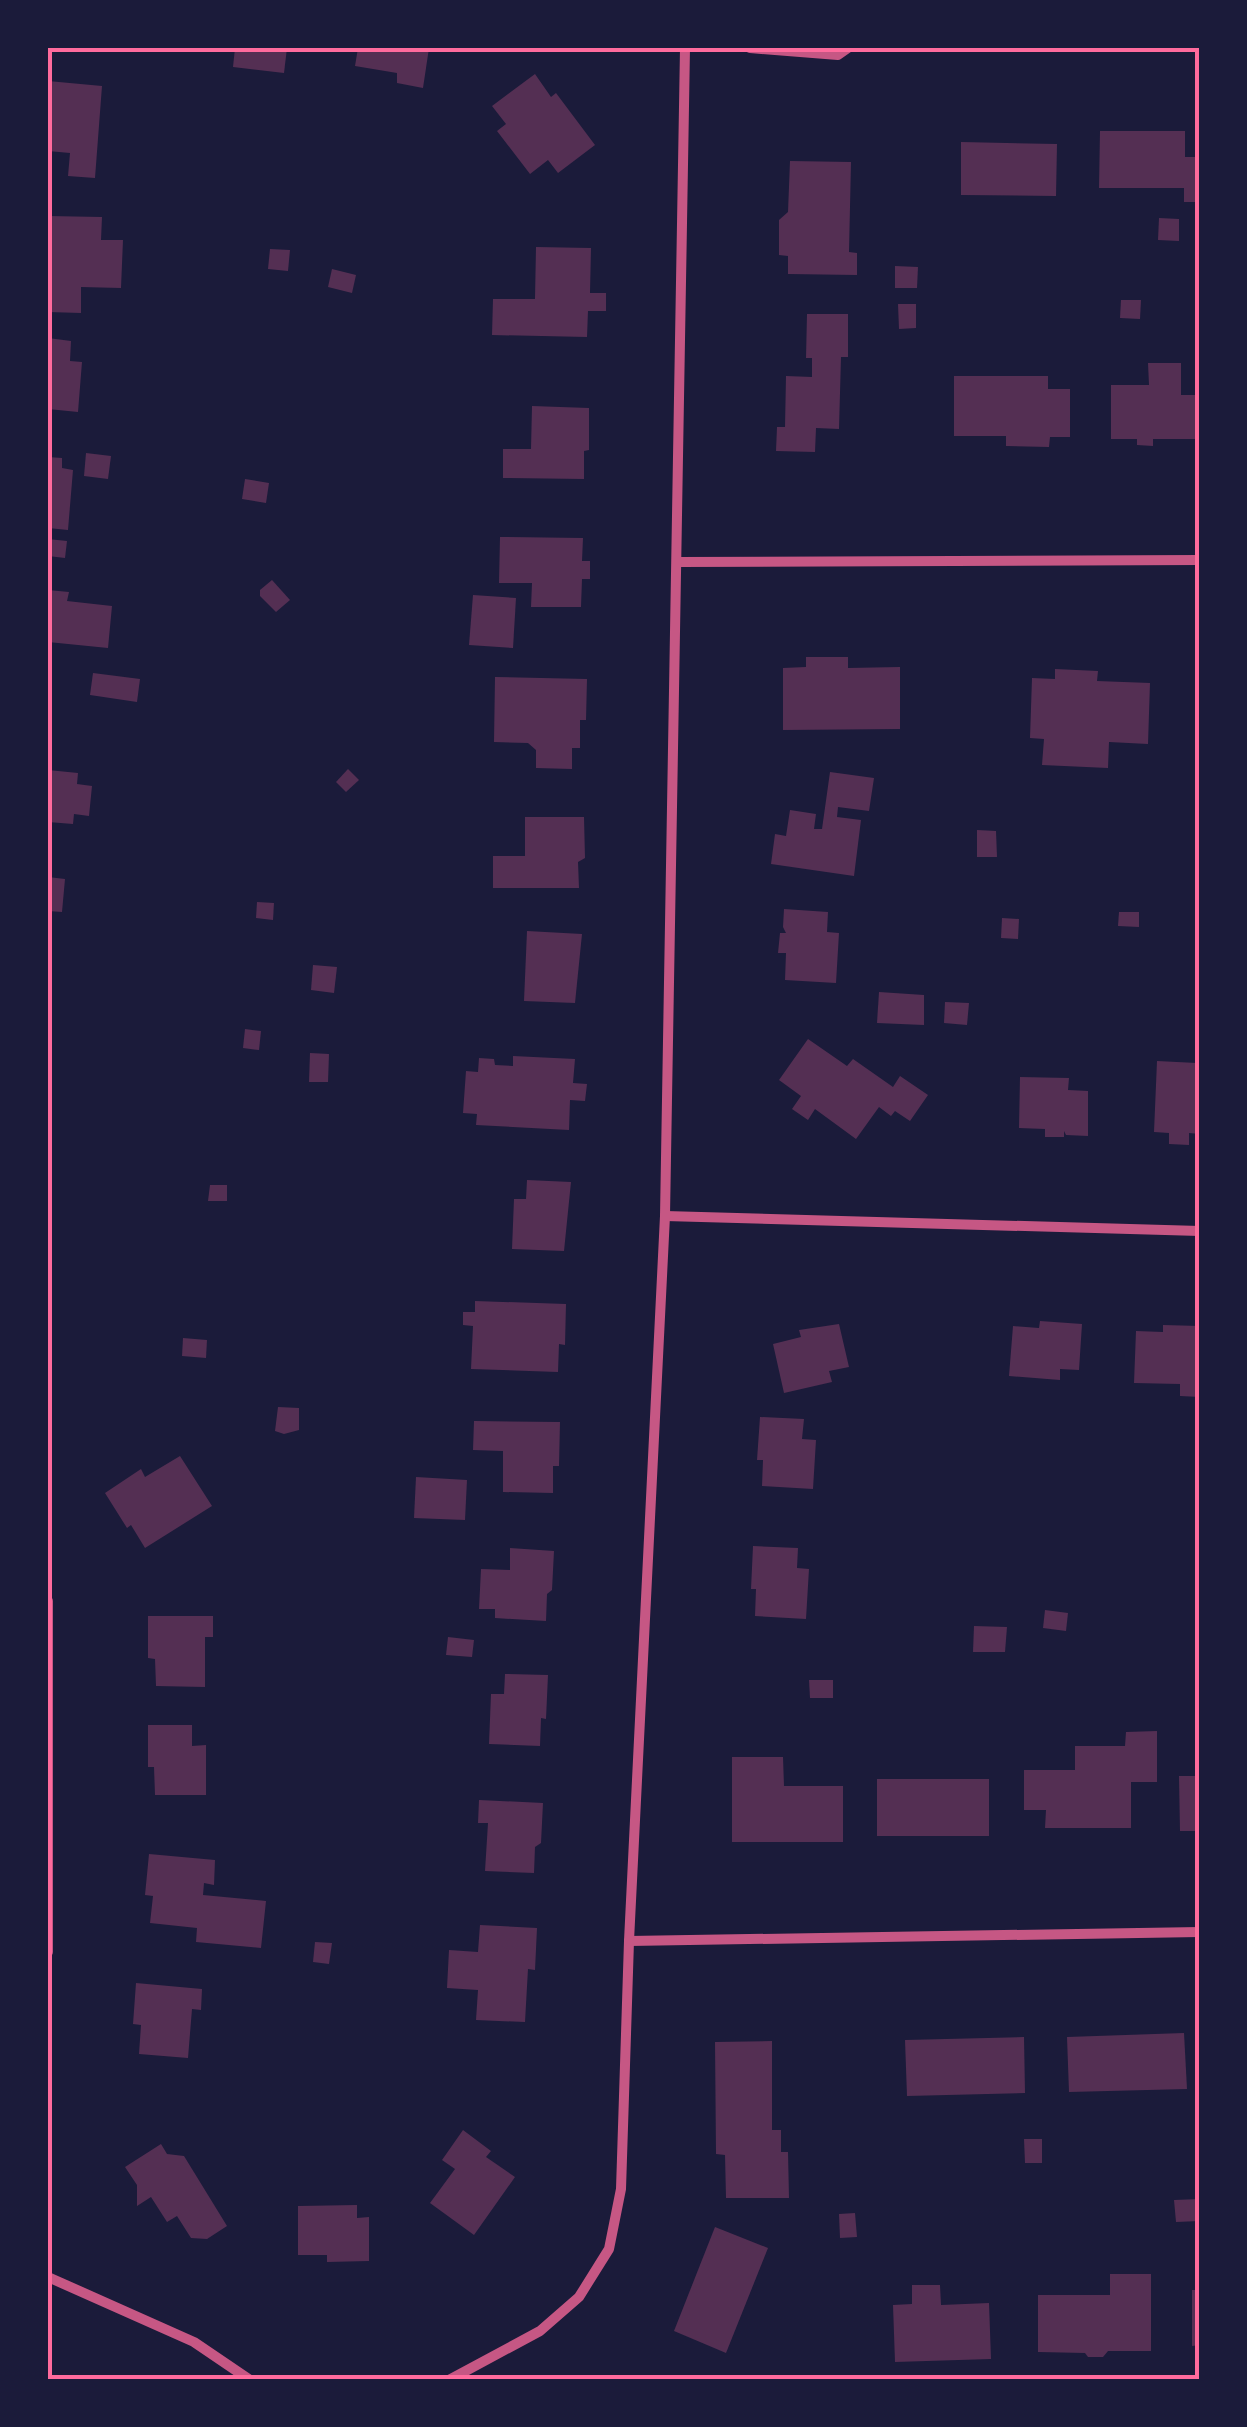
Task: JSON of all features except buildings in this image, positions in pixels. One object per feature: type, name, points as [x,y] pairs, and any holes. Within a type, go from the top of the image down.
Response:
[{"type":"street","points":[[449,2380],[554,2320],[590,2284],[608,2249],[621,2188],[629,1942],[665,1216],[686,48]]},
{"type":"street","points":[[750,48],[838,55],[848,48]]},
{"type":"street","points":[[679,562],[1200,560]]},
{"type":"street","points":[[665,1216],[1200,1231]]},
{"type":"street","points":[[48,1601],[48,1952]]},
{"type":"street","points":[[629,1942],[1200,1932]]},
{"type":"street","points":[[48,2277],[194,2342],[250,2380]]}]
